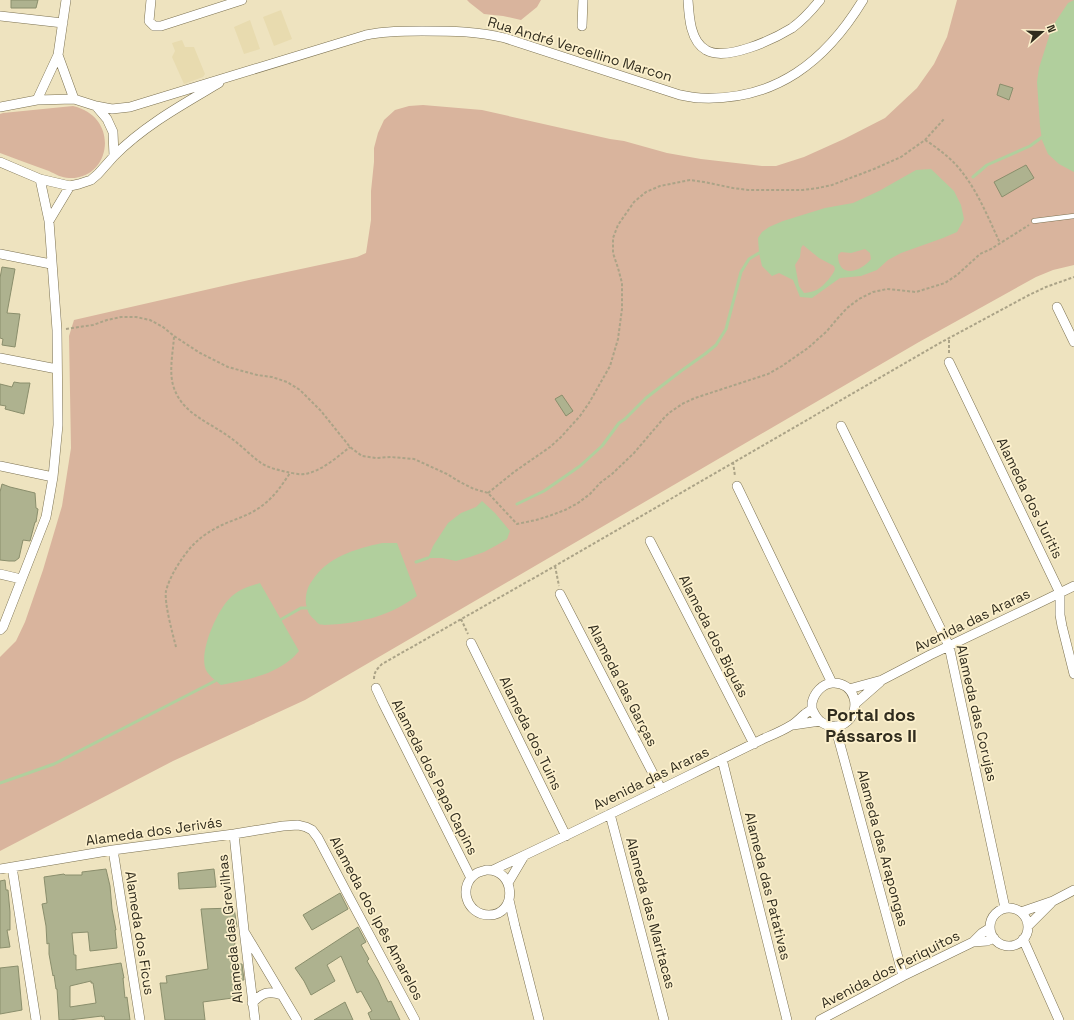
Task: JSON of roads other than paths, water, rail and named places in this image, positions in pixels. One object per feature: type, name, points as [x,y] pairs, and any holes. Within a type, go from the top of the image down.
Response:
[{"type":"street","points":[[36,100],[58,55],[66,0]]},
{"type":"street","points":[[150,0],[149,21],[154,26],[161,26],[242,0]]},
{"type":"street","points":[[582,0],[582,26]]},
{"type":"street","points":[[688,0],[693,33],[697,42],[706,50],[718,53],[741,51],[779,35],[803,19],[820,0]]},
{"type":"street","name":"Rua André Vercellino Marcon","points":[[0,107],[36,100],[74,99],[112,109],[130,107],[366,35],[384,32],[461,31],[486,33],[506,38],[680,95],[699,98],[733,97],[754,93],[797,73],[818,56],[839,35],[855,14],[863,0]]},
{"type":"street","points":[[0,16],[63,23]]},
{"type":"street","points":[[58,55],[74,99]]},
{"type":"street","name":"Rua André Vercellino Marcon","points":[[0,162],[40,179],[70,186],[91,180],[114,156],[147,127],[164,115],[233,75]]},
{"type":"street","points":[[96,106],[107,119],[113,132],[114,156]]},
{"type":"street","points":[[0,630],[3,627],[46,517],[53,477],[58,424],[57,330],[49,221],[40,179]]},
{"type":"street","points":[[49,221],[70,186]]},
{"type":"street","points":[[0,254],[51,264]]},
{"type":"street","points":[[1057,307],[1074,342]]},
{"type":"street","points":[[0,358],[58,369]]},
{"type":"street","name":"Alameda dos Juritis","points":[[948,362],[1060,592],[1060,615],[1074,674]]},
{"type":"street","name":"Alameda das Corujas","points":[[842,426],[949,646],[1004,908]]},
{"type":"street","points":[[0,466],[53,477]]},
{"type":"street","points":[[737,486],[832,683]]},
{"type":"street","name":"Alameda dos Biguás","points":[[650,541],[754,744]]},
{"type":"street","points":[[0,574],[21,579]]},
{"type":"street","name":"Avenida das Araras","points":[[882,680],[1074,586]]},
{"type":"street","name":"Alameda das Garças","points":[[560,594],[661,789]]},
{"type":"street","name":"Alameda dos Tuins","points":[[471,643],[566,836]]},
{"type":"street","points":[[848,689],[882,680]]},
{"type":"street","points":[[856,703],[882,680]]},
{"type":"street","points":[[832,683],[844,685],[848,689],[853,695],[856,703],[854,712],[850,719],[844,724],[827,726],[820,721],[812,709],[814,695],[818,689],[832,683]]},
{"type":"street","name":"Alameda dos Papa Capins","points":[[376,688],[471,878]]},
{"type":"street","points":[[791,726],[812,709]]},
{"type":"street","points":[[791,726],[820,721]]},
{"type":"street","name":"Avenida das Araras","points":[[493,870],[791,726]]},
{"type":"street","name":"Alameda das Arapongas","points":[[835,726],[903,976]]},
{"type":"street","name":"Alameda das Patativas","points":[[722,759],[787,1020]]},
{"type":"street","name":"Alameda das Maritacas","points":[[610,814],[664,1020]]},
{"type":"street","name":"Alameda dos Jerivás","points":[[0,868],[113,850],[283,826],[298,825],[312,830]]},
{"type":"street","name":"Alameda dos Ipês Amarelos","points":[[312,830],[318,838],[415,1020]]},
{"type":"street","name":"Alameda das Grevilhas","points":[[234,834],[255,1020]]},
{"type":"street","name":"Alameda dos Ficus","points":[[113,850],[140,1020]]},
{"type":"street","points":[[508,882],[524,856]]},
{"type":"street","points":[[12,866],[36,1020]]},
{"type":"street","points":[[509,900],[505,907],[498,913],[490,915],[481,914],[474,910],[468,903],[466,886],[471,878],[486,870],[493,870],[508,882],[510,891],[509,900],[539,1020]]},
{"type":"street","points":[[1021,912],[1053,901],[1074,890]]},
{"type":"street","points":[[1028,926],[1025,916],[1021,912],[1010,908],[1004,908],[995,913],[990,923],[991,934],[999,943],[1012,945],[1018,943],[1023,939],[1028,926],[1053,901]]},
{"type":"street","points":[[973,942],[982,933],[990,928]]},
{"type":"street","points":[[244,930],[297,1020]]},
{"type":"street","points":[[973,942],[987,941],[994,938]]},
{"type":"street","points":[[1023,939],[1059,1020]]},
{"type":"street","name":"Avenida dos Periquitos","points":[[820,1020],[903,976],[973,942]]},
{"type":"street","points":[[252,1003],[260,995],[275,992],[282,995]]},
{"type":"lane","points":[[1034,221],[1074,216]]},
{"type":"waterway","points":[[973,177],[987,165],[1030,146],[1045,135]]},
{"type":"waterway","points":[[517,504],[544,491],[580,466],[602,446],[619,423],[646,398],[716,345],[726,329],[741,272],[749,259],[759,253]]},
{"type":"waterway","points":[[416,562],[428,558]]},
{"type":"waterway","points":[[280,620],[301,608],[307,608]]},
{"type":"waterway","points":[[0,783],[54,764],[215,681]]},
{"type":"district","name":"Portal dos Pássaros II","points":[[871,725]]}]
